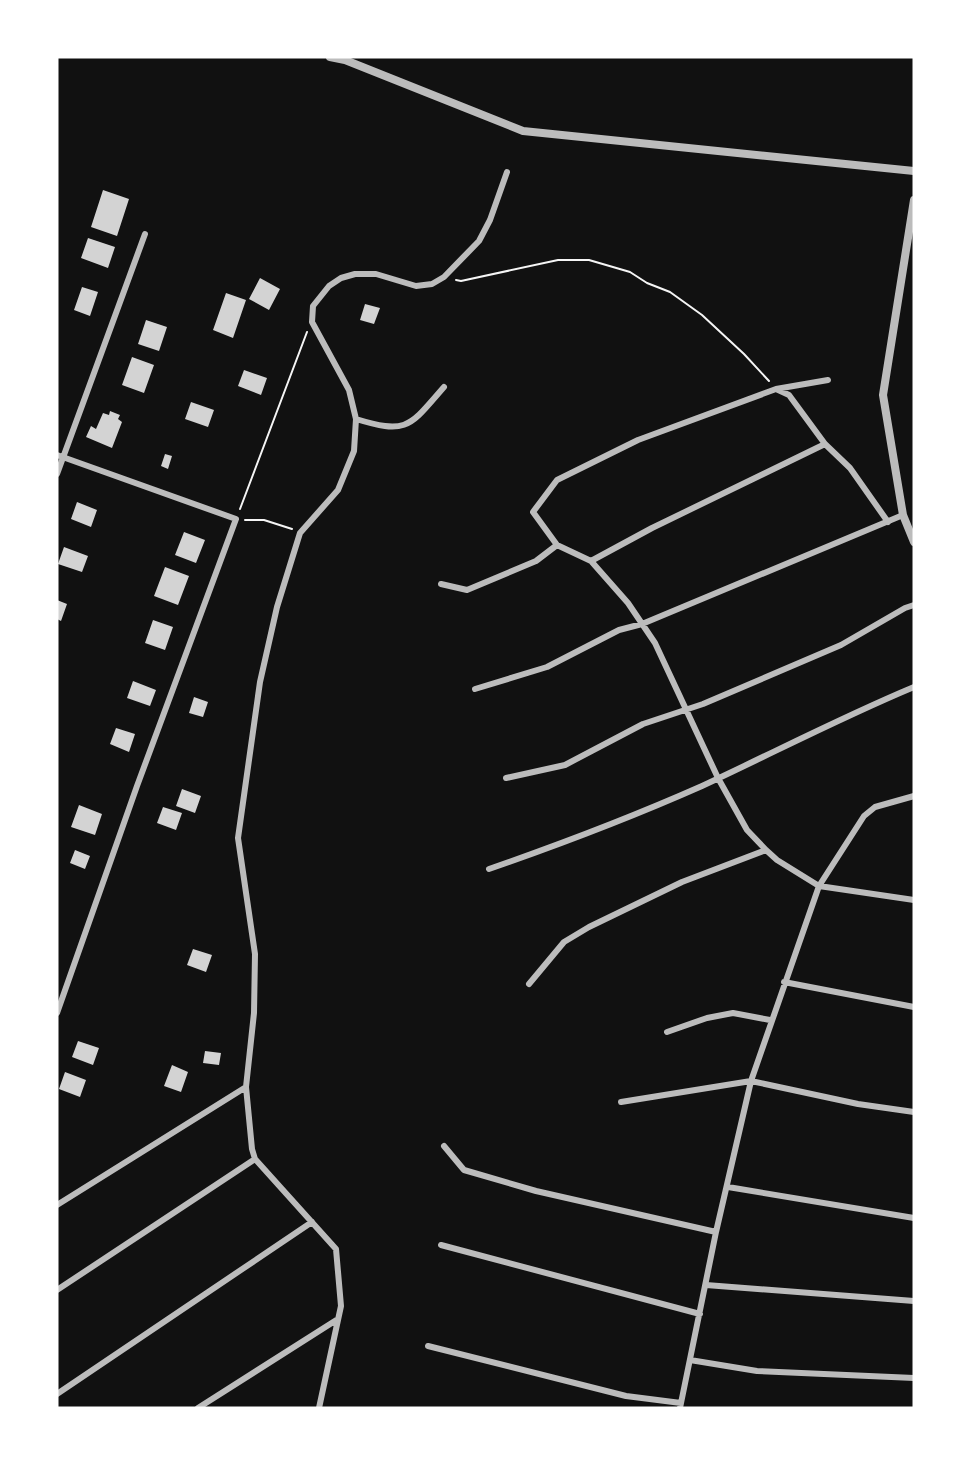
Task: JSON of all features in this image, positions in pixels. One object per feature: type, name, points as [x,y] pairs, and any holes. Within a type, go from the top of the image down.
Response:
[{"type":"street","points":[[330,57],[345,60],[523,131],[914,171]]},
{"type":"street","points":[[319,1408],[341,1306],[336,1249],[255,1159],[252,1149],[246,1087],[254,1013],[255,954],[238,838],[260,682],[277,607],[300,533],[338,490],[354,451],[356,419],[349,390],[312,322],[314,306],[319,297],[341,278],[355,274],[376,274],[416,286],[432,284],[444,277],[479,241],[490,220],[507,172]]},
{"type":"street","points":[[914,200],[883,395],[903,515],[914,542]]},
{"type":"street","points":[[57,474],[60,456],[145,234]]},
{"type":"street","points":[[828,380],[776,389],[638,440],[557,480],[533,512],[557,545],[591,561],[628,603],[655,643],[718,778],[747,830],[766,850],[777,860],[819,886],[914,900]]},
{"type":"street","points":[[356,419],[391,428],[408,425],[444,387]]},
{"type":"street","points":[[776,389],[789,395],[825,444],[850,468],[888,522]]},
{"type":"street","points":[[591,561],[662,523],[825,444]]},
{"type":"street","points":[[57,1013],[137,786],[236,519],[60,456]]},
{"type":"street","points":[[475,689],[547,667],[619,630],[642,624],[903,515]]},
{"type":"street","points":[[441,584],[466,590],[536,561],[557,545]]},
{"type":"street","points":[[507,778],[565,765],[643,724],[686,711],[841,645],[914,605]]},
{"type":"street","points":[[489,869],[590,834],[718,778],[842,717],[914,687]]},
{"type":"street","points":[[428,1346],[626,1396],[681,1406],[716,1232],[751,1081],[770,1020],[819,886],[864,816],[875,807],[914,796]]},
{"type":"street","points":[[529,984],[564,942],[589,927],[682,882],[766,850]]},
{"type":"street","points":[[784,982],[914,1006]]},
{"type":"street","points":[[667,1032],[707,1018],[733,1013],[770,1020]]},
{"type":"street","points":[[621,1102],[751,1081],[858,1104],[914,1112]]},
{"type":"street","points":[[57,1205],[246,1087]]},
{"type":"street","points":[[444,1146],[464,1170],[536,1191],[716,1232]]},
{"type":"street","points":[[57,1290],[255,1159]]},
{"type":"street","points":[[728,1187],[914,1218]]},
{"type":"street","points":[[57,1394],[312,1222]]},
{"type":"street","points":[[441,1245],[700,1314]]},
{"type":"street","points":[[706,1285],[914,1301]]},
{"type":"street","points":[[198,1408],[338,1319]]},
{"type":"street","points":[[690,1360],[757,1371],[914,1378]]},
{"type":"path","points":[[444,277],[461,281],[514,272],[558,260],[590,260],[630,272],[647,283],[670,292],[702,315],[744,354],[776,389]]},
{"type":"path","points":[[300,533],[264,520],[236,519],[312,322]]},
{"type":"building","points":[[103,190],[129,199],[117,236],[91,227]]},
{"type":"building","points":[[88,238],[115,247],[108,268],[81,258]]},
{"type":"building","points":[[260,278],[280,289],[269,310],[249,299]]},
{"type":"building","points":[[82,287],[98,292],[90,316],[74,310]]},
{"type":"building","points":[[226,293],[246,300],[233,338],[213,330]]},
{"type":"building","points":[[365,304],[380,308],[374,324],[360,320]]},
{"type":"building","points":[[146,320],[167,327],[159,351],[138,344]]},
{"type":"building","points":[[132,357],[154,365],[144,393],[122,385]]},
{"type":"building","points":[[244,370],[267,378],[261,395],[238,386]]},
{"type":"building","points":[[191,402],[214,410],[208,427],[185,419]]},
{"type":"building","points":[[110,411],[120,415],[118,419],[122,422],[112,448],[86,437],[91,426],[96,429],[103,413],[109,415]]},
{"type":"building","points":[[165,454],[172,456],[168,469],[161,466]]},
{"type":"building","points":[[77,502],[97,510],[91,527],[71,519]]},
{"type":"building","points":[[184,532],[205,540],[196,563],[175,555]]},
{"type":"building","points":[[64,547],[88,556],[82,572],[58,564]]},
{"type":"building","points":[[165,567],[189,576],[178,605],[154,596]]},
{"type":"building","points":[[57,600],[67,604],[61,621],[57,619]]},
{"type":"building","points":[[153,620],[173,627],[165,650],[145,643]]},
{"type":"building","points":[[133,681],[156,690],[150,706],[127,698]]},
{"type":"building","points":[[194,697],[208,702],[203,717],[189,713]]},
{"type":"building","points":[[116,728],[135,734],[129,752],[110,744]]},
{"type":"building","points":[[182,789],[201,796],[195,813],[176,806]]},
{"type":"building","points":[[79,805],[102,814],[95,835],[71,827]]},
{"type":"building","points":[[163,807],[182,813],[176,830],[157,823]]},
{"type":"building","points":[[75,850],[90,856],[85,869],[70,863]]},
{"type":"building","points":[[193,949],[212,955],[206,972],[187,965]]},
{"type":"building","points":[[78,1041],[99,1048],[93,1065],[72,1057]]},
{"type":"building","points":[[205,1051],[221,1053],[219,1065],[203,1063]]},
{"type":"building","points":[[172,1065],[188,1072],[181,1092],[164,1086]]},
{"type":"building","points":[[65,1072],[86,1080],[80,1097],[59,1089]]}]
